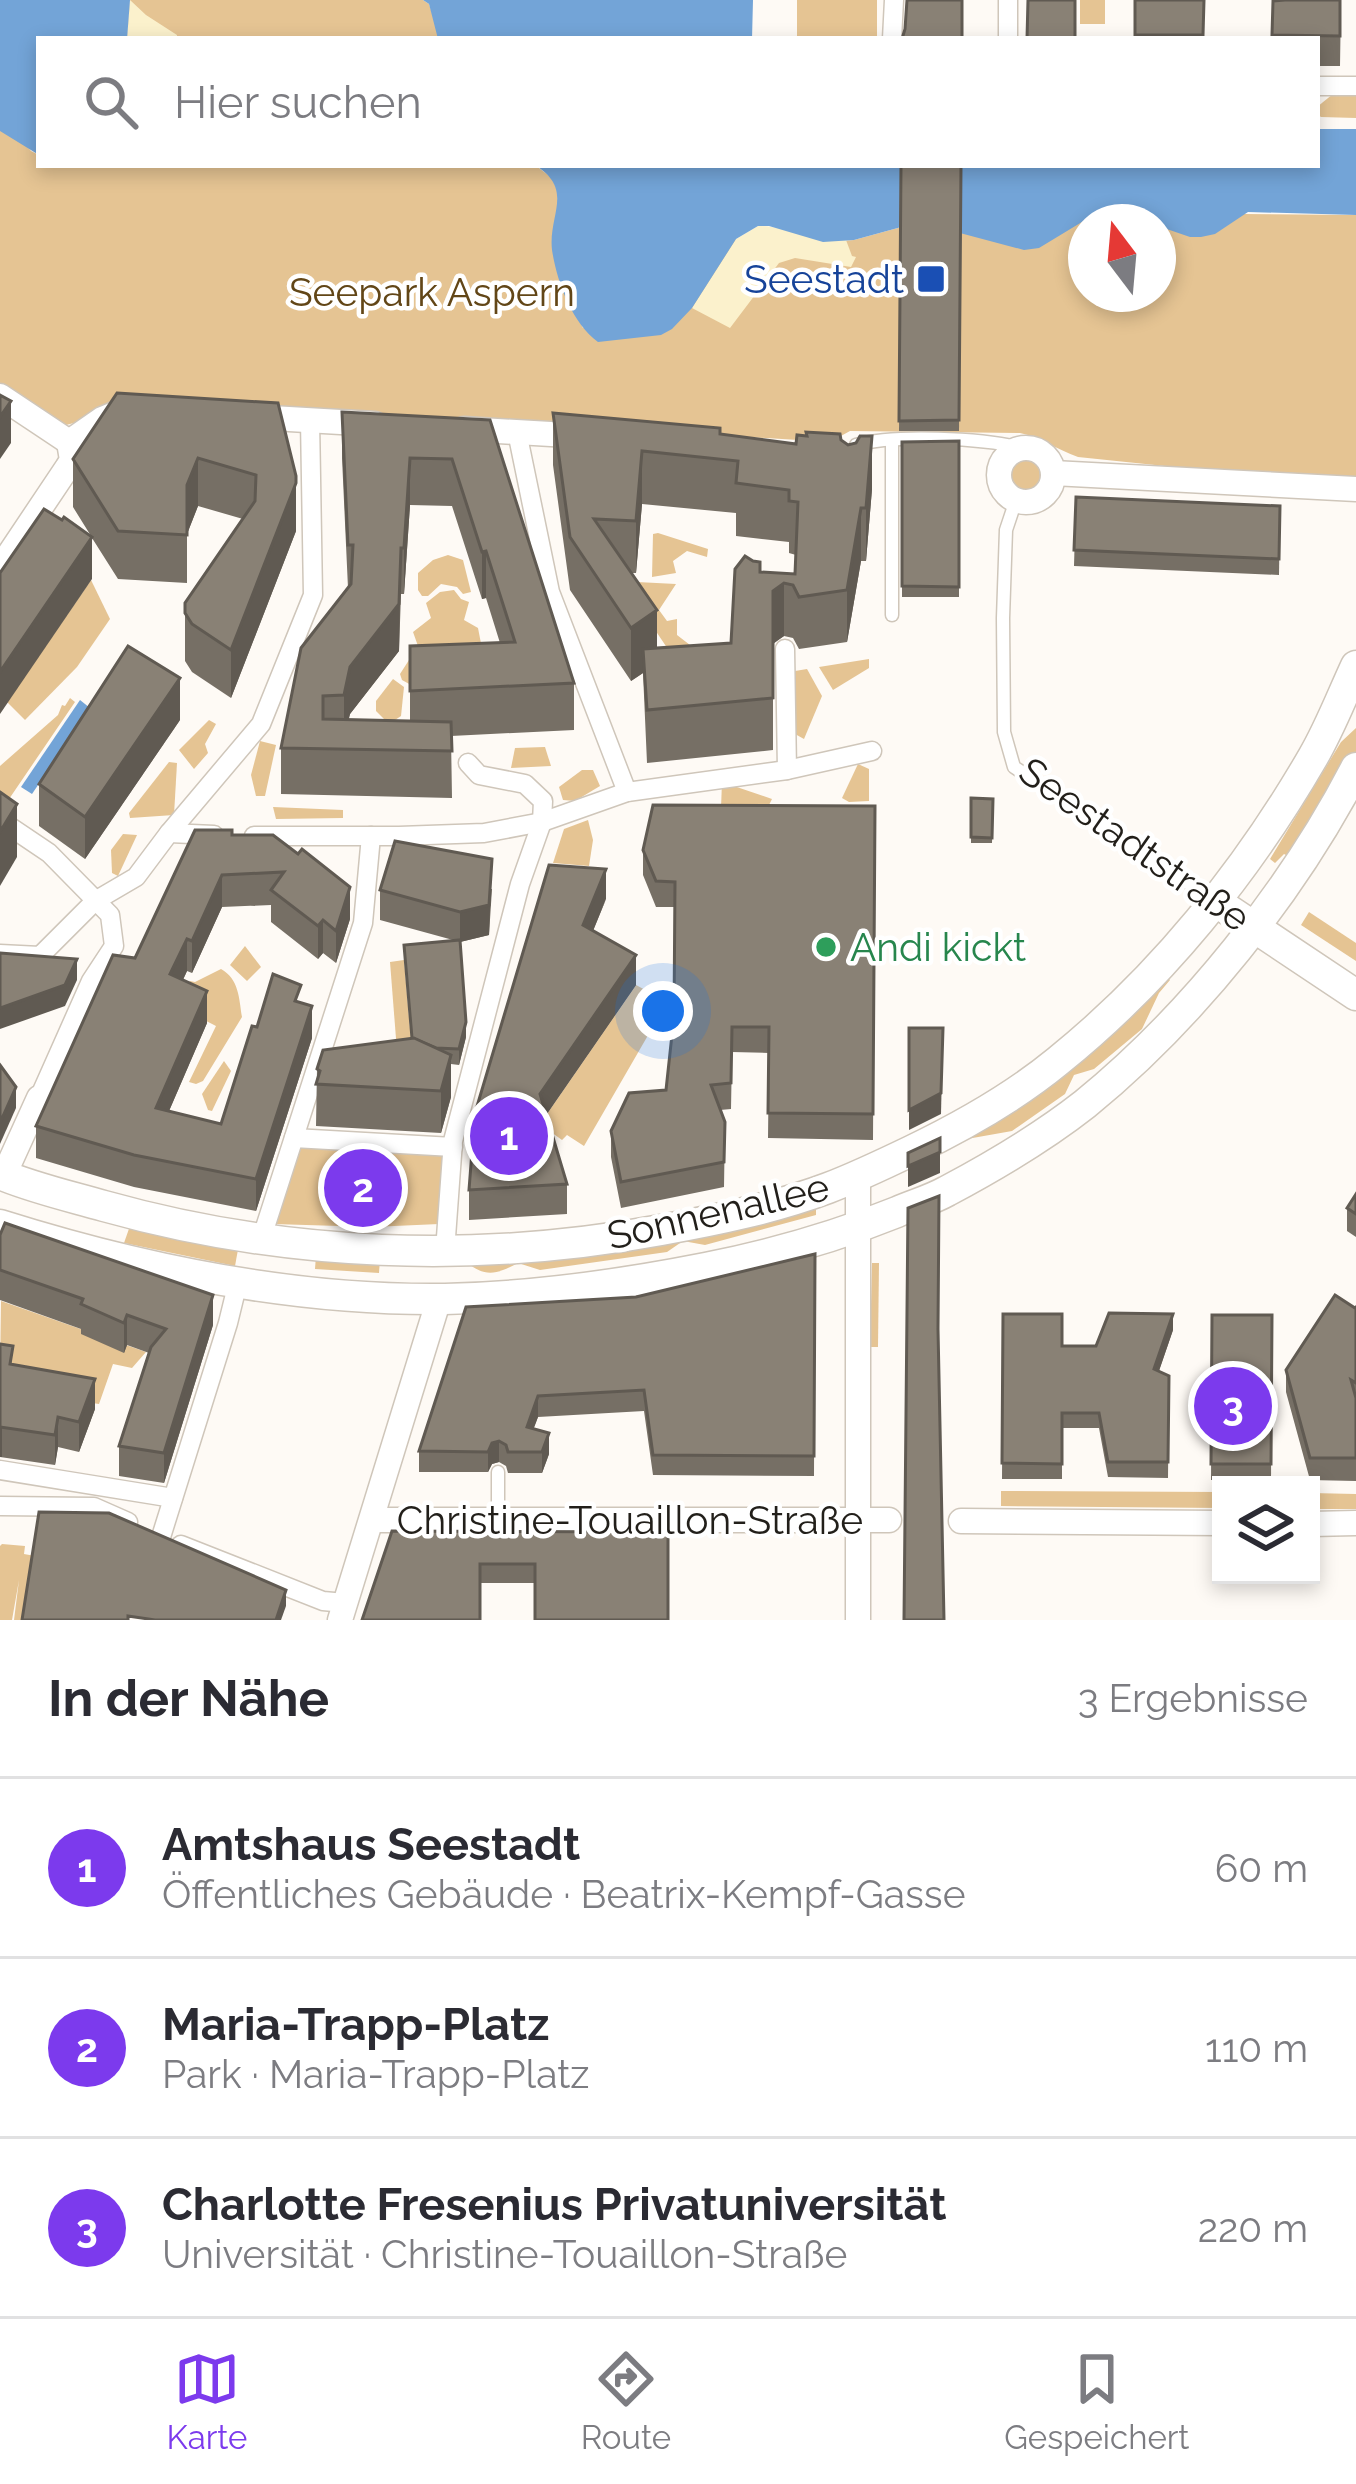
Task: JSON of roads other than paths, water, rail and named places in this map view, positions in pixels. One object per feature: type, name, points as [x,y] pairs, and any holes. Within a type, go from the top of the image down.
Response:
[{"type":"street","points":[[892,36],[893,0]]},
{"type":"street","points":[[1007,36],[1008,0]]},
{"type":"street","points":[[1320,86],[1356,86]]},
{"type":"street","points":[[0,396],[69,442],[72,460],[0,568]]},
{"type":"street","points":[[69,442],[118,411],[158,410]]},
{"type":"street","points":[[228,415],[398,425]]},
{"type":"street","points":[[0,954],[40,956],[95,901],[136,877],[261,724],[313,595],[310,420]]},
{"type":"street","points":[[442,428],[613,438]]},
{"type":"street","points":[[517,432],[550,592],[607,738],[635,790]]},
{"type":"street","points":[[1030,448],[1046,456],[1053,473],[1042,497],[1025,502],[1003,489],[999,472],[1006,456],[1030,448]]},
{"type":"street","points":[[1053,473],[1356,489]]},
{"type":"street","points":[[785,649],[788,770]]},
{"type":"street","name":"Sonnenallee","points":[[2,1175],[135,1214],[261,1240],[445,1251],[546,1247],[681,1227],[824,1190],[990,1109],[1055,1064],[1131,996],[1215,901],[1268,829],[1316,752],[1356,666]]},
{"type":"street","points":[[170,833],[484,833],[542,822],[635,790],[788,770],[872,751]]},
{"type":"street","points":[[445,1251],[453,1147],[520,884],[542,822],[543,801],[525,784],[479,776],[468,763]]},
{"type":"street","name":"Sonnenallee","points":[[0,1226],[238,1282],[337,1295],[439,1299],[524,1295],[662,1277],[746,1261],[859,1227],[943,1193],[1016,1151],[1083,1106],[1142,1053],[1255,929],[1356,768]]},
{"type":"street","points":[[0,820],[49,853],[110,915],[114,946],[91,981],[2,1175]]},
{"type":"street","points":[[261,1240],[363,923],[371,836]]},
{"type":"street","name":"Seestadtstraße","points":[[1215,901],[1356,995]]},
{"type":"street","points":[[294,1138],[453,1147]]},
{"type":"street","points":[[858,1176],[858,1620]]},
{"type":"street","points":[[161,1537],[238,1282]]},
{"type":"street","points":[[0,1506],[94,1507],[343,1612],[439,1299]]},
{"type":"street","points":[[0,1470],[172,1498]]},
{"type":"street","name":"Christine-Touaillon-Straße","points":[[372,1520],[889,1520]]},
{"type":"street","points":[[961,1521],[1212,1523]]},
{"type":"street","points":[[1320,1524],[1356,1523]]},
{"type":"lane","points":[[892,440],[892,615]]},
{"type":"lane","points":[[843,453],[861,442],[892,440],[993,441],[1021,448]]},
{"type":"lane","name":"Seestadtstraße","points":[[1016,500],[1006,536],[1003,647],[1004,732],[1014,767],[1215,901]]},
{"type":"lane","points":[[499,1472],[499,1520]]},
{"type":"water","points":[[0,0],[130,0],[127,36],[36,36],[36,153],[0,131]]},
{"type":"water","points":[[423,0],[753,0],[752,36],[437,36],[429,4]]},
{"type":"water","points":[[1320,129],[1356,129],[1356,215],[1248,212],[1215,234],[1190,237],[1176,232],[1176,204],[1068,204],[1068,230],[1039,248],[1024,250],[930,225],[823,242],[758,226],[736,239],[692,308],[672,329],[661,335],[598,342],[573,313],[562,288],[552,250],[557,204],[554,184],[539,168],[1320,168]]},
{"type":"water","points":[[80,700],[90,708],[32,794],[21,787]]},
{"type":"place","name":"Seestadt","points":[[931,279]]},
{"type":"place","name":"Andi kickt","points":[[826,947]]},
{"type":"place","name":"Amtshaus Seestadt","points":[[509,1136]]},
{"type":"place","name":"Maria-Trapp-Platz","points":[[363,1188]]},
{"type":"place","name":"Charlotte Fresenius Privatuniversität","points":[[1233,1406]]},
{"type":"park label","name":"Seepark Aspern","points":[[432,292]]}]
